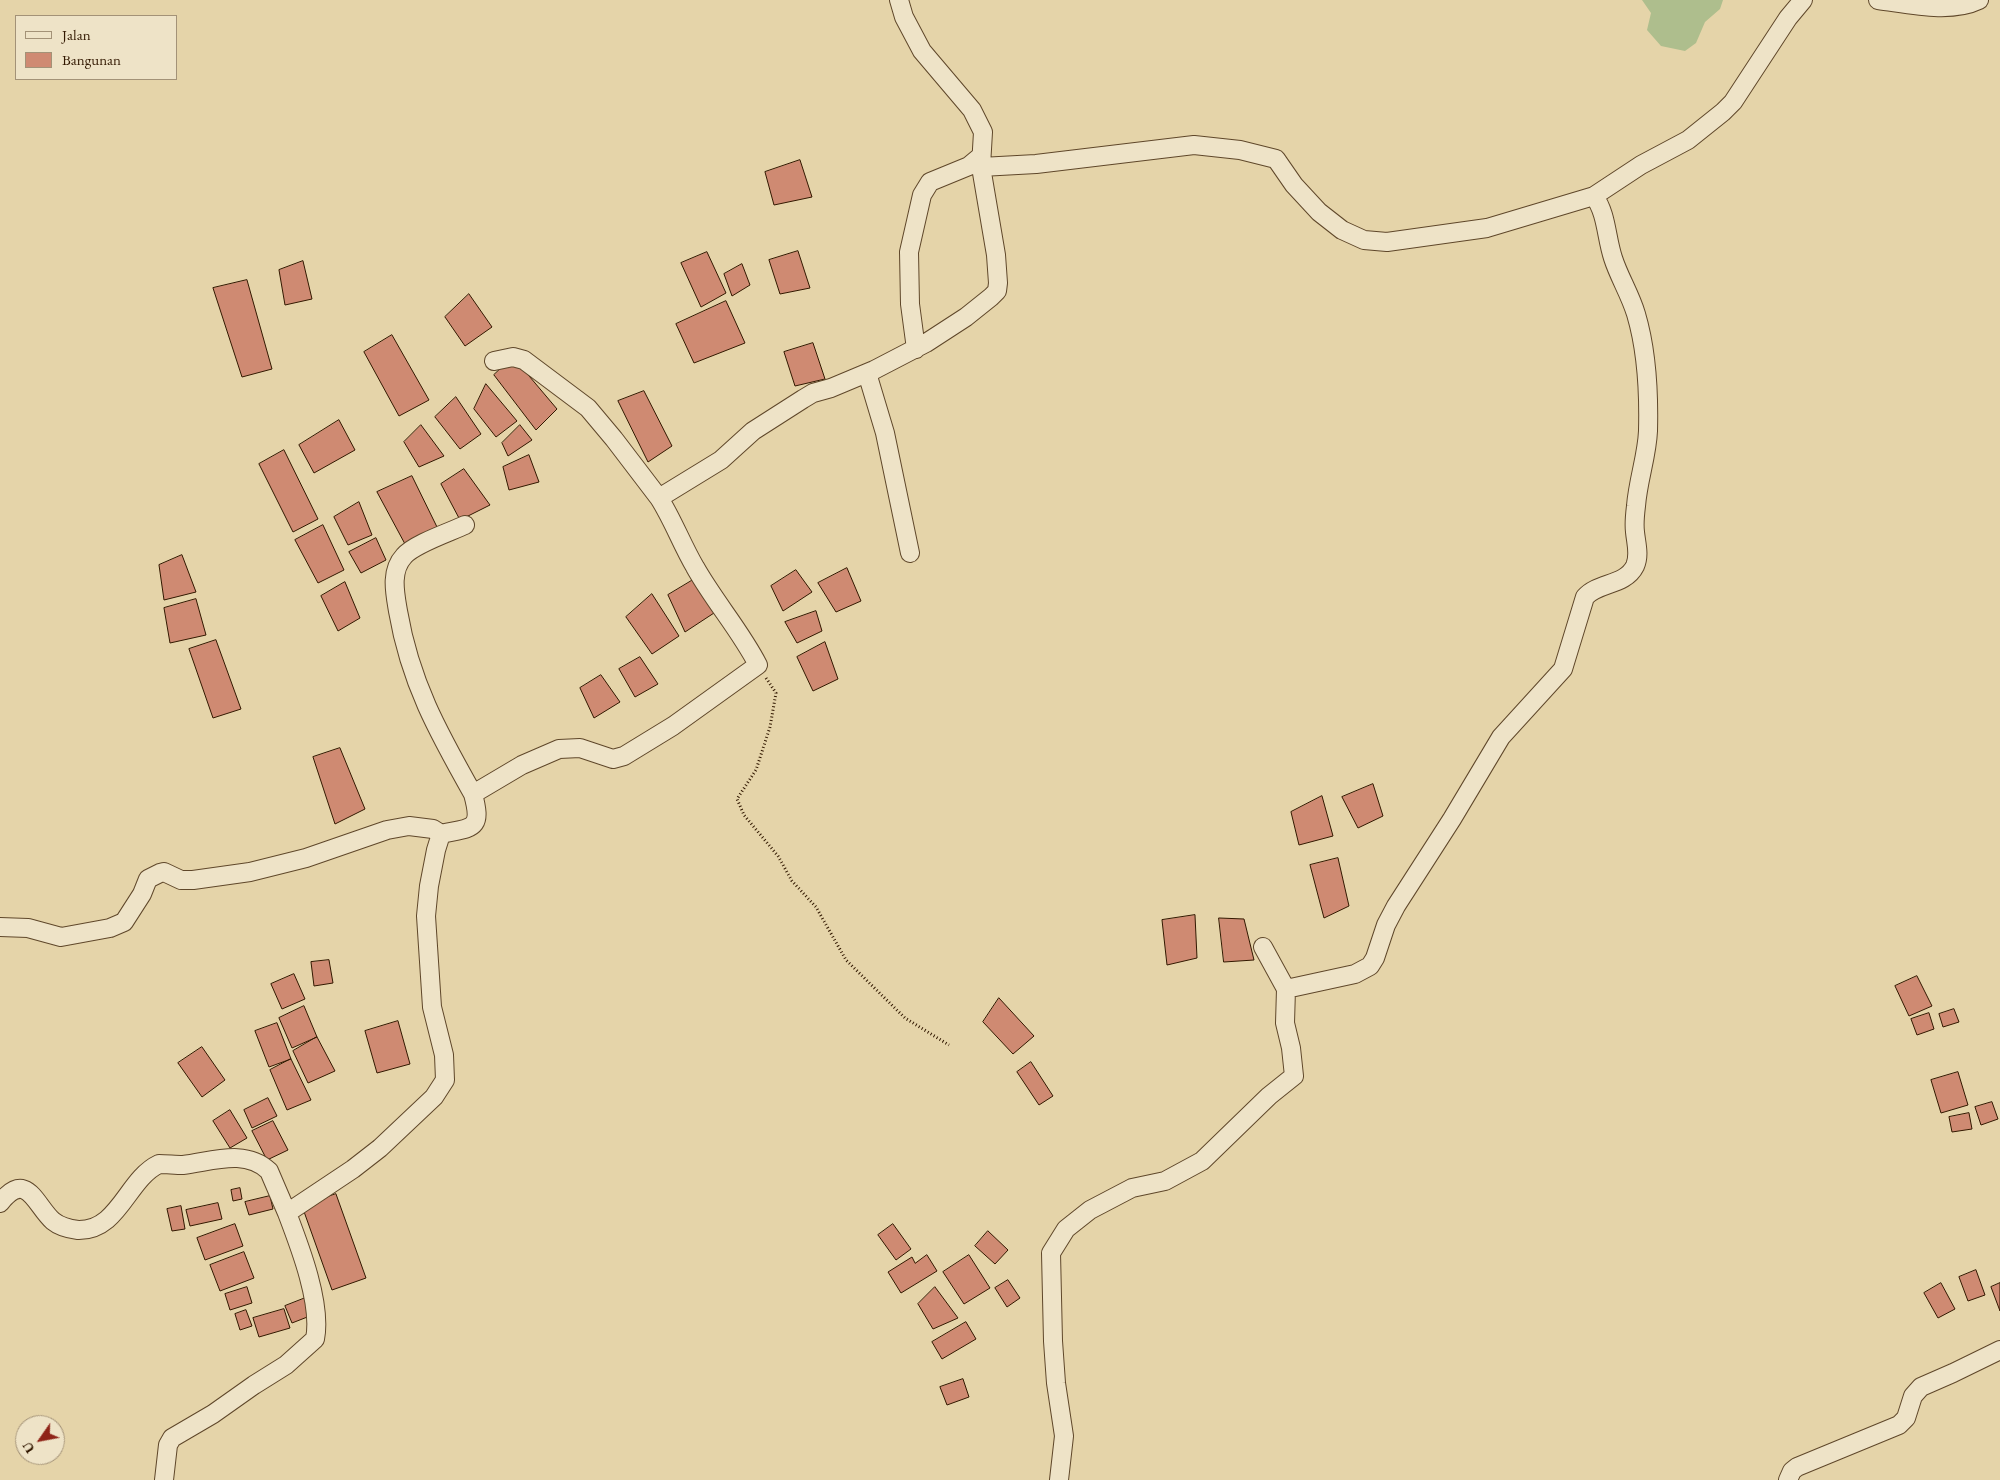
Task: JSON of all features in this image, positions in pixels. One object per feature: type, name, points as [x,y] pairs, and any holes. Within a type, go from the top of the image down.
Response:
[{"type":"street","points":[[659,498],[721,460],[753,431],[803,399],[813,393],[831,388],[867,373],[916,348],[966,317],[996,291],[998,283],[996,255],[981,161],[983,132],[972,110],[922,51],[904,17],[899,0]]},
{"type":"street","points":[[916,348],[910,304],[909,252],[922,195],[930,182],[981,161],[1036,164],[1194,145],[1240,150],[1276,159],[1302,195],[1342,230],[1364,240],[1387,242],[1487,228],[1594,196],[1641,166],[1688,140],[1733,102],[1788,18],[1803,0]]},
{"type":"street","points":[[1878,0],[1954,6],[1979,0]]},
{"type":"street","points":[[1286,989],[1355,974],[1370,966],[1375,958],[1386,925],[1396,906],[1444,833],[1501,737],[1563,669],[1585,597],[1594,589],[1625,578],[1635,565],[1637,547],[1635,532],[1636,505],[1648,430],[1646,371],[1636,313],[1617,272],[1610,250],[1603,211],[1594,196]]},
{"type":"street","points":[[473,794],[522,765],[559,749],[580,748],[613,759],[624,756],[673,726],[758,664],[748,645],[718,605],[694,566],[670,516],[659,498],[588,408],[524,360],[513,357],[494,361]]},
{"type":"street","points":[[867,373],[885,433],[910,553]]},
{"type":"street","points":[[0,927],[28,928],[61,937],[110,928],[124,922],[142,894],[148,880],[160,873],[164,872],[182,880],[193,880],[250,872],[306,858],[387,830],[409,826],[433,829],[441,834],[469,828],[477,820],[478,813],[473,794],[434,724],[421,695],[405,650],[395,593],[395,573],[404,555],[437,537],[465,525]]},
{"type":"street","points":[[288,1213],[353,1169],[380,1148],[434,1097],[445,1080],[444,1055],[432,1007],[426,916],[429,886],[441,834]]},
{"type":"street","points":[[1059,1480],[1064,1436],[1056,1383],[1050,1305],[1051,1253],[1066,1229],[1090,1210],[1132,1188],[1165,1181],[1202,1161],[1269,1096],[1294,1076],[1291,1048],[1285,1023],[1286,989],[1263,948]]},
{"type":"street","points":[[0,1203],[12,1191],[17,1189],[28,1191],[36,1198],[46,1214],[55,1223],[80,1230],[94,1226],[112,1216],[138,1181],[159,1164],[185,1164],[231,1157],[247,1160],[269,1171],[288,1213],[308,1275],[316,1323],[315,1339],[286,1365],[254,1384],[214,1414],[172,1438],[168,1445],[164,1480]]},
{"type":"street","points":[[1788,1480],[1790,1474],[1798,1467],[1899,1426],[1906,1418],[1913,1396],[1921,1386],[2000,1350]]},
{"type":"path","points":[[758,664],[776,693],[770,727],[756,770],[737,799],[744,815],[778,856],[792,881],[816,907],[846,960],[905,1018],[949,1045]]},
{"type":"green space","points":[[1642,0],[1723,0],[1720,9],[1705,22],[1696,43],[1685,51],[1661,46],[1647,30],[1651,13]]},
{"type":"building","points":[[800,160],[812,197],[774,205],[765,172]]},
{"type":"building","points":[[798,251],[810,288],[780,294],[769,260]]},
{"type":"building","points":[[707,252],[726,293],[701,307],[681,263]]},
{"type":"building","points":[[303,261],[312,299],[285,305],[279,270]]},
{"type":"building","points":[[742,264],[750,285],[732,296],[724,274]]},
{"type":"building","points":[[247,280],[272,369],[242,377],[213,288]]},
{"type":"building","points":[[469,294],[492,327],[465,346],[445,317]]},
{"type":"building","points":[[726,301],[745,343],[694,363],[676,324]]},
{"type":"building","points":[[392,335],[429,400],[399,416],[364,352]]},
{"type":"building","points":[[813,343],[825,379],[795,386],[784,352]]},
{"type":"building","points":[[513,357],[557,409],[536,430],[494,375]]},
{"type":"building","points":[[486,384],[517,421],[496,437],[474,409]]},
{"type":"building","points":[[644,391],[672,446],[648,462],[618,401]]},
{"type":"building","points":[[456,397],[481,434],[460,449],[435,417]]},
{"type":"building","points":[[339,420],[355,450],[314,473],[299,445]]},
{"type":"building","points":[[421,425],[444,456],[419,467],[404,442]]},
{"type":"building","points":[[520,425],[532,440],[508,456],[502,443]]},
{"type":"building","points":[[284,450],[318,519],[293,532],[259,464]]},
{"type":"building","points":[[529,455],[539,482],[509,490],[503,467]]},
{"type":"building","points":[[464,469],[490,505],[460,520],[441,484]]},
{"type":"building","points":[[412,476],[437,527],[405,544],[377,492]]},
{"type":"building","points":[[359,502],[372,535],[348,545],[334,517]]},
{"type":"building","points":[[323,525],[344,570],[318,583],[295,540]]},
{"type":"building","points":[[376,538],[386,560],[361,573],[349,552]]},
{"type":"building","points":[[182,555],[196,592],[164,600],[159,565]]},
{"type":"building","points":[[847,568],[861,601],[836,612],[818,583]]},
{"type":"building","points":[[796,570],[812,592],[783,611],[771,586]]},
{"type":"building","points":[[693,580],[714,613],[685,632],[668,595]]},
{"type":"building","points":[[345,582],[360,618],[338,631],[321,596]]},
{"type":"building","points":[[652,594],[679,636],[652,654],[626,617]]},
{"type":"building","points":[[196,599],[206,635],[170,643],[164,608]]},
{"type":"building","points":[[816,611],[822,631],[797,643],[785,622]]},
{"type":"building","points":[[216,640],[241,709],[213,718],[189,649]]},
{"type":"building","points":[[825,642],[838,679],[813,691],[797,657]]},
{"type":"building","points":[[640,657],[658,684],[635,697],[619,669]]},
{"type":"building","points":[[601,675],[620,702],[594,718],[580,688]]},
{"type":"building","points":[[340,748],[365,809],[335,824],[313,757]]},
{"type":"building","points":[[1373,784],[1383,816],[1358,828],[1342,797]]},
{"type":"building","points":[[1322,796],[1333,836],[1299,845],[1291,812]]},
{"type":"building","points":[[1338,858],[1349,906],[1324,918],[1310,865]]},
{"type":"building","points":[[1195,915],[1197,958],[1167,965],[1162,920]]},
{"type":"building","points":[[1219,918],[1244,919],[1254,960],[1224,962]]},
{"type":"building","points":[[329,960],[333,983],[314,986],[311,962]]},
{"type":"building","points":[[294,974],[305,999],[282,1009],[271,984]]},
{"type":"building","points":[[1917,976],[1932,1006],[1909,1016],[1895,986]]},
{"type":"building","points":[[999,998],[1034,1036],[1013,1054],[983,1022]]},
{"type":"building","points":[[304,1006],[317,1037],[292,1048],[279,1018]]},
{"type":"building","points":[[1954,1009],[1959,1022],[1943,1027],[1939,1014]]},
{"type":"building","points":[[1929,1013],[1934,1029],[1917,1035],[1911,1019]]},
{"type":"building","points":[[398,1021],[410,1064],[377,1073],[365,1031]]},
{"type":"building","points":[[277,1023],[291,1059],[269,1067],[255,1031]]},
{"type":"building","points":[[317,1037],[335,1071],[308,1083],[293,1051]]},
{"type":"building","points":[[202,1047],[225,1080],[202,1097],[178,1063]]},
{"type":"building","points":[[291,1059],[311,1100],[287,1110],[270,1070]]},
{"type":"building","points":[[1031,1062],[1053,1096],[1039,1105],[1017,1072]]},
{"type":"building","points":[[1958,1072],[1968,1105],[1941,1113],[1931,1080]]},
{"type":"building","points":[[268,1098],[277,1116],[252,1128],[244,1110]]},
{"type":"building","points":[[1992,1102],[1998,1119],[1981,1125],[1975,1107]]},
{"type":"building","points":[[230,1110],[247,1138],[230,1148],[213,1121]]},
{"type":"building","points":[[1969,1113],[1972,1129],[1952,1132],[1949,1117]]},
{"type":"building","points":[[273,1121],[288,1150],[267,1160],[252,1131]]},
{"type":"building","points":[[240,1188],[242,1199],[233,1201],[231,1190]]},
{"type":"building","points":[[336,1194],[366,1278],[332,1290],[302,1206]]},
{"type":"building","points":[[270,1196],[273,1209],[249,1215],[245,1202]]},
{"type":"building","points":[[218,1203],[222,1219],[190,1226],[186,1210]]},
{"type":"building","points":[[181,1206],[185,1229],[172,1231],[167,1209]]},
{"type":"building","points":[[235,1224],[243,1246],[205,1260],[197,1238]]},
{"type":"building","points":[[893,1224],[911,1249],[896,1260],[878,1235]]},
{"type":"building","points":[[988,1231],[1008,1250],[995,1264],[975,1246]]},
{"type":"building","points":[[244,1252],[254,1278],[220,1291],[210,1265]]},
{"type":"building","points":[[927,1255],[937,1271],[901,1293],[888,1272],[912,1257],[915,1263]]},
{"type":"building","points":[[969,1255],[990,1288],[964,1304],[943,1272]]},
{"type":"building","points":[[1976,1270],[1985,1295],[1968,1301],[1959,1277]]},
{"type":"building","points":[[1008,1280],[1020,1298],[1007,1307],[995,1288]]},
{"type":"building","points":[[1941,1283],[1955,1309],[1938,1318],[1924,1293]]},
{"type":"building","points":[[2000,1283],[2000,1311],[1991,1287]]},
{"type":"building","points":[[247,1287],[252,1303],[230,1310],[225,1294]]},
{"type":"building","points":[[935,1287],[958,1318],[933,1329],[918,1304]]},
{"type":"building","points":[[308,1297],[315,1314],[292,1323],[285,1306]]},
{"type":"building","points":[[284,1309],[290,1328],[259,1337],[253,1318]]},
{"type":"building","points":[[246,1310],[252,1326],[240,1330],[235,1314]]},
{"type":"building","points":[[966,1322],[976,1339],[942,1359],[932,1342]]},
{"type":"building","points":[[963,1379],[969,1397],[947,1405],[940,1387]]}]
